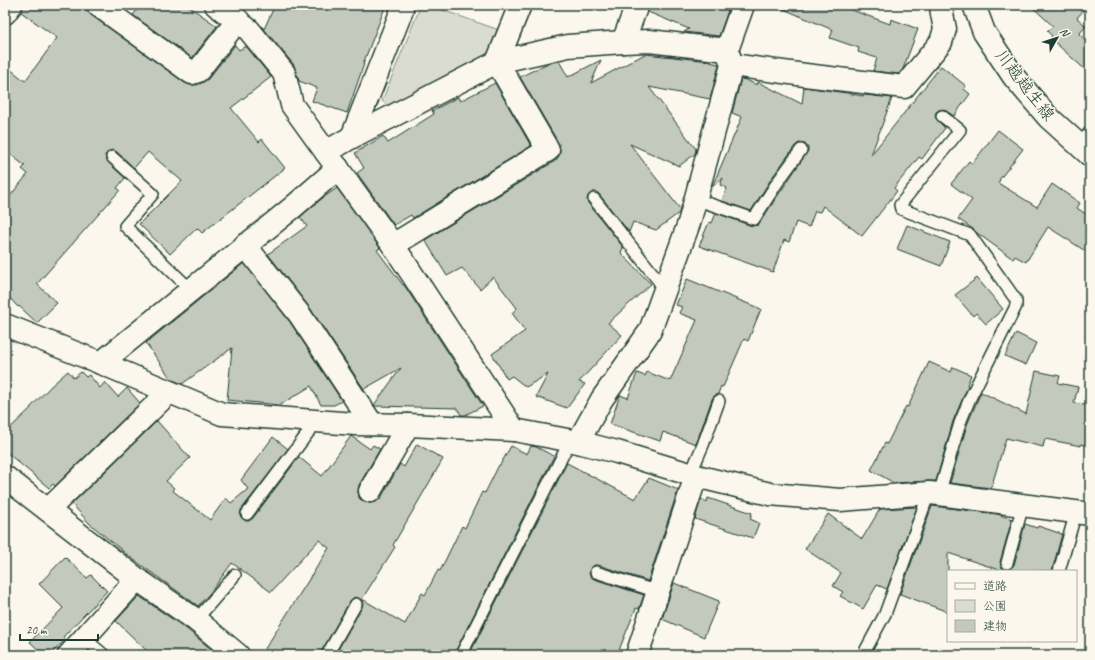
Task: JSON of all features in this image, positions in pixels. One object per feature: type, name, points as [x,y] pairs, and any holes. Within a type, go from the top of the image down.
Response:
[{"type":"street","points":[[5,13],[11,5]]},
{"type":"street","points":[[98,5],[192,73],[198,71],[238,20]]},
{"type":"street","points":[[216,5],[238,20],[249,30],[284,73],[292,105],[393,244],[514,430]]},
{"type":"street","points":[[101,363],[292,208],[352,137],[402,10],[400,5]]},
{"type":"street","points":[[497,62],[520,5]]},
{"type":"street","points":[[623,42],[637,5]]},
{"type":"street","points":[[574,441],[650,331],[695,199],[743,5]]},
{"type":"street","points":[[352,137],[497,62],[568,46],[623,42],[649,42],[729,57],[804,75],[904,87],[941,42],[945,29],[941,5]]},
{"type":"street","name":"川越越生線","points":[[974,5],[984,32],[1014,76],[1048,117],[1086,144]]},
{"type":"street","points":[[393,244],[548,150],[497,62]]},
{"type":"street","points":[[245,245],[300,315],[372,424]]},
{"type":"street","points":[[5,325],[101,363],[222,414],[317,421],[514,430],[574,441],[617,452],[693,476],[770,494],[840,500],[934,494],[1083,513]]},
{"type":"street","points":[[48,510],[169,392]]},
{"type":"street","points":[[370,491],[408,425]]},
{"type":"street","points":[[637,655],[658,592],[693,476]]},
{"type":"street","points":[[5,477],[137,579],[196,620],[238,655]]},
{"type":"street","points":[[69,655],[137,579]]},
{"type":"lane","points":[[863,655],[885,614],[934,494],[970,398],[1016,306],[1016,300],[970,235],[901,209],[900,205],[960,130],[942,116]]},
{"type":"lane","points":[[695,199],[754,219],[776,183],[801,150]]},
{"type":"lane","points":[[112,157],[153,194],[125,226],[191,290]]},
{"type":"lane","points":[[594,199],[665,289]]},
{"type":"lane","points":[[693,476],[720,401]]},
{"type":"lane","points":[[247,514],[317,421]]},
{"type":"lane","points":[[461,655],[574,441]]},
{"type":"lane","points":[[1007,563],[1023,505]]},
{"type":"lane","points":[[1059,570],[1083,513]]},
{"type":"lane","points":[[596,572],[658,592]]},
{"type":"lane","points":[[196,620],[235,575]]},
{"type":"lane","points":[[326,655],[356,604]]},
{"type":"lane","points":[[84,638],[104,655]]},
{"type":"green space","points":[[421,5],[428,5],[499,30],[489,53],[388,106],[382,101]]},
{"type":"building","points":[[23,5],[79,5],[185,83],[190,85],[202,83],[208,79],[235,45],[239,50],[246,46],[271,77],[231,108],[259,142],[262,139],[285,168],[202,233],[197,228],[170,254],[139,224],[182,181],[148,152],[134,168],[117,152],[113,150],[109,151],[105,155],[106,160],[125,178],[117,188],[120,190],[37,284],[57,303],[37,323],[19,306],[18,307],[5,293],[5,202],[28,174],[22,169],[25,166],[5,150],[5,65],[25,81],[57,38],[21,12]]},
{"type":"building","points":[[141,5],[187,5],[217,26],[192,58],[133,15]]},
{"type":"building","points":[[275,5],[386,5],[363,64],[347,113],[312,101],[317,88],[299,81],[294,65],[264,29]]},
{"type":"building","points":[[649,5],[730,5],[719,36],[684,32],[689,29],[648,12]]},
{"type":"building","points":[[774,5],[851,5],[849,9],[890,24],[891,19],[918,29],[903,69],[899,74],[873,71],[877,58],[858,52],[859,48],[830,38],[833,30]]},
{"type":"building","points":[[1030,5],[1088,5],[1077,18],[1086,26],[1079,34],[1090,44],[1090,74],[1050,38],[1052,36],[1047,31],[1053,26]]},
{"type":"building","points":[[645,54],[710,61],[719,65],[710,99],[649,87],[696,149],[695,154],[679,166],[630,144],[680,209],[679,213],[656,230],[633,222],[629,232],[599,194],[593,192],[588,196],[588,203],[623,247],[621,253],[651,284],[608,323],[622,335],[579,382],[585,384],[567,408],[536,397],[548,374],[526,387],[512,376],[507,379],[492,354],[525,331],[512,313],[517,308],[493,277],[480,289],[462,268],[447,276],[425,240],[555,161],[559,156],[559,144],[520,77],[548,63],[559,61],[568,77],[601,60],[591,83]]},
{"type":"building","points":[[941,66],[966,86],[964,89],[970,94],[954,116],[943,109],[936,112],[936,119],[945,128],[922,159],[919,157],[894,188],[897,191],[862,236],[823,206],[820,212],[815,211],[809,227],[796,222],[789,242],[784,240],[773,272],[699,246],[709,222],[712,223],[716,213],[752,226],[758,225],[808,151],[805,144],[799,143],[795,146],[771,179],[751,211],[722,201],[727,188],[720,185],[723,178],[712,187],[742,117],[732,113],[741,79],[757,85],[758,82],[802,104],[804,87],[863,96],[892,98],[871,155]]},
{"type":"building","points":[[495,83],[531,146],[413,218],[411,215],[394,225],[357,173],[364,168],[355,153],[383,136],[388,143],[434,114],[432,111],[458,97],[460,101]]},
{"type":"building","points":[[998,130],[1023,149],[998,183],[1037,207],[1052,184],[1080,203],[1077,208],[1090,217],[1090,254],[1048,227],[1026,262],[1015,256],[1013,259],[958,219],[972,200],[951,184],[969,161],[972,164]]},
{"type":"building","points":[[337,188],[380,248],[377,250],[404,285],[483,406],[465,415],[461,415],[457,408],[375,406],[374,405],[401,368],[364,389],[310,308],[268,254],[307,226],[300,217]]},
{"type":"building","points":[[907,225],[950,242],[941,266],[897,249]]},
{"type":"building","points":[[244,263],[290,322],[342,401],[334,405],[321,405],[311,386],[280,405],[227,400],[232,348],[182,384],[171,379],[146,343]]},
{"type":"building","points":[[977,278],[1003,309],[986,324],[976,313],[973,316],[955,295]]},
{"type":"building","points":[[687,279],[761,309],[748,341],[744,339],[723,387],[721,386],[718,394],[712,399],[696,444],[663,432],[660,441],[610,424],[620,395],[628,398],[637,373],[645,376],[647,372],[670,381],[697,320],[679,313],[682,307],[676,305]]},
{"type":"building","points":[[1016,333],[1036,343],[1026,365],[1005,356]]},
{"type":"building","points":[[929,362],[951,372],[953,367],[971,375],[967,385],[968,386],[953,421],[936,481],[894,483],[871,470],[885,443],[887,444],[906,406],[908,407]]},
{"type":"building","points":[[68,371],[74,378],[81,372],[86,377],[89,375],[100,388],[105,382],[118,397],[127,388],[140,403],[55,486],[53,484],[49,488],[5,451],[5,433],[51,386]]},
{"type":"building","points":[[1036,371],[1060,376],[1058,383],[1078,387],[1074,403],[1090,406],[1090,446],[1081,444],[1081,446],[1045,439],[1043,447],[1006,438],[991,488],[950,483],[967,425],[981,392],[1026,414]]},
{"type":"building","points":[[157,421],[190,458],[166,481],[174,488],[172,490],[210,520],[226,498],[231,503],[248,489],[241,480],[273,437],[288,449],[241,510],[240,516],[246,521],[253,518],[299,457],[322,476],[351,436],[370,449],[373,445],[380,449],[359,485],[359,498],[364,502],[376,502],[381,498],[400,464],[404,467],[417,444],[443,459],[393,545],[395,547],[362,599],[405,624],[422,593],[425,595],[438,570],[440,571],[462,526],[465,528],[482,492],[485,493],[499,465],[511,446],[527,454],[531,446],[536,447],[554,456],[454,655],[335,655],[362,607],[362,600],[356,597],[350,601],[320,655],[261,655],[329,548],[319,540],[271,592],[232,563],[210,593],[198,606],[130,557],[89,523],[72,504]]},
{"type":"building","points":[[567,463],[635,499],[649,478],[678,490],[648,581],[598,565],[594,565],[590,570],[589,574],[594,579],[644,595],[639,609],[636,608],[617,655],[469,655]]},
{"type":"building","points":[[708,498],[752,513],[750,519],[759,523],[753,538],[695,519],[701,499],[707,502]]},
{"type":"building","points":[[932,506],[997,514],[1012,519],[1000,562],[1002,568],[1006,570],[1000,570],[948,553],[947,612],[900,594]]},
{"type":"building","points":[[917,507],[887,589],[877,585],[863,609],[840,596],[843,592],[833,586],[841,573],[805,549],[828,514],[862,539],[880,509]]},
{"type":"building","points":[[1025,524],[1037,528],[1038,526],[1062,534],[1052,570],[1009,570],[1014,565]]},
{"type":"building","points":[[65,557],[87,578],[91,575],[107,591],[63,637],[65,640],[50,655],[44,655],[30,642],[63,608],[39,584]]},
{"type":"building","points":[[674,583],[719,601],[704,637],[662,619]]},
{"type":"building","points":[[139,596],[188,630],[218,655],[151,655],[116,621]]}]
